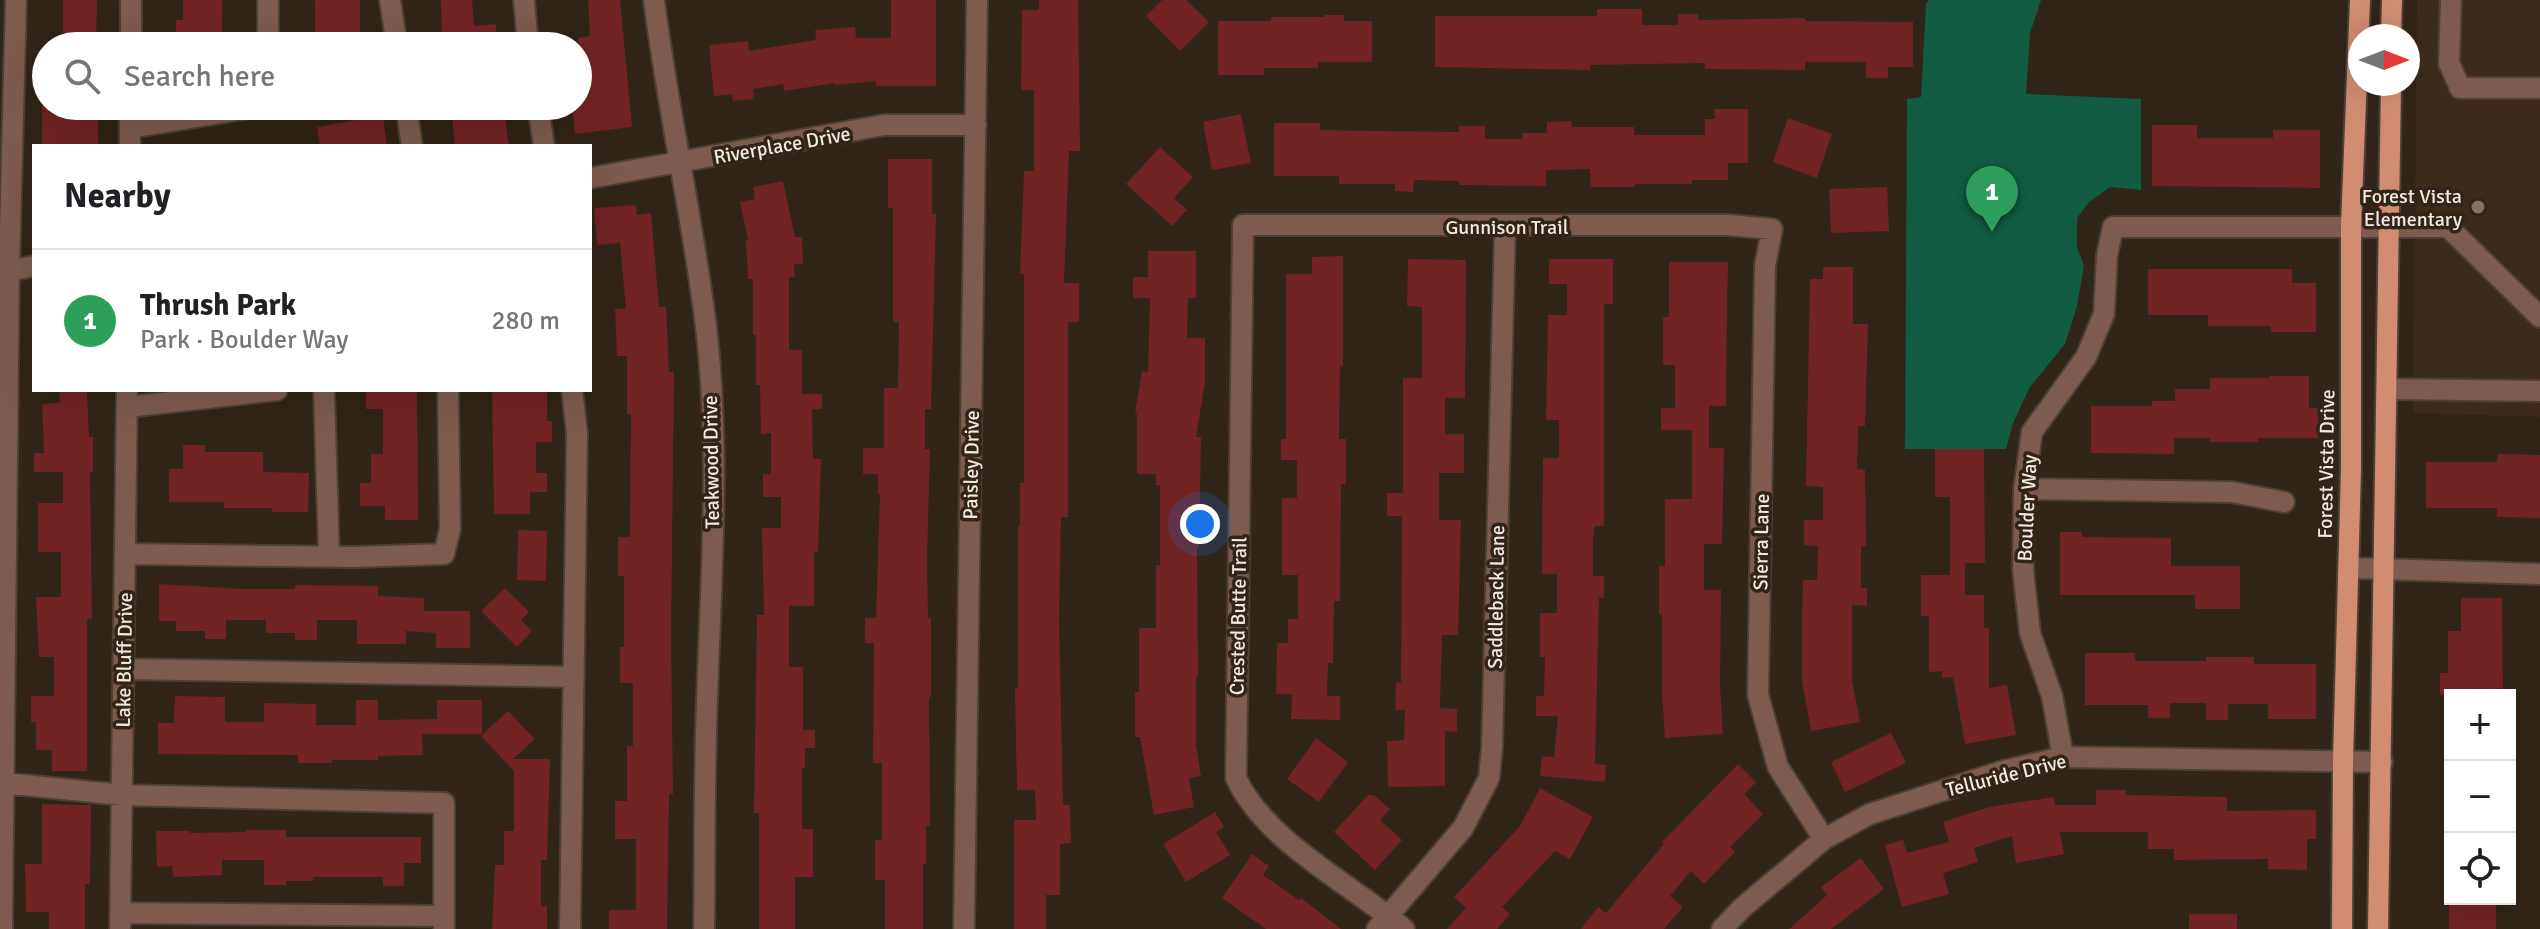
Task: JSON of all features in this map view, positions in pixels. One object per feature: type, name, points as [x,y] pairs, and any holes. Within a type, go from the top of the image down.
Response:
[{"type":"main road","name":"Forest Vista Drive","points":[[2342,929],[2351,469],[2351,226],[2360,0]]},
{"type":"main road","points":[[2391,24],[2392,0]]},
{"type":"main road","points":[[2378,929],[2391,96]]},
{"type":"street","points":[[2,929],[4,424],[16,0]]},
{"type":"street","points":[[131,0],[131,32]]},
{"type":"street","points":[[268,0],[268,32]]},
{"type":"street","points":[[390,0],[395,32]]},
{"type":"street","points":[[524,0],[527,32]]},
{"type":"street","name":"Teakwood Drive","points":[[654,0],[707,335],[713,462],[704,929]]},
{"type":"street","name":"Paisley Drive","points":[[964,929],[977,0]]},
{"type":"street","points":[[2451,0],[2449,63],[2460,88],[2540,88]]},
{"type":"street","points":[[130,137],[202,120]]},
{"type":"street","points":[[408,120],[412,144]]},
{"type":"street","points":[[540,120],[544,144]]},
{"type":"street","name":"Riverplace Drive","points":[[592,178],[884,125],[976,125]]},
{"type":"street","name":"Gunnison Trail","points":[[1243,225],[1728,225],[1772,229]]},
{"type":"street","name":"Crested Butte Trail","points":[[1243,225],[1236,778],[1256,811],[1282,836],[1382,922],[1404,929]]},
{"type":"street","points":[[2351,226],[2448,227],[2540,317]]},
{"type":"street","name":"Boulder Way","points":[[2063,757],[2052,696],[2030,633],[2023,570],[2024,489],[2032,432],[2086,357],[2104,314],[2107,255],[2113,227],[2351,226]]},
{"type":"street","name":"Saddleback Lane","points":[[1382,922],[1463,828],[1489,778],[1505,227]]},
{"type":"street","name":"Sierra Lane","points":[[1772,229],[1765,266],[1758,695],[1778,767],[1824,839]]},
{"type":"street","points":[[9,271],[32,266]]},
{"type":"street","points":[[2388,389],[2540,391]]},
{"type":"street","points":[[127,399],[244,392]]},
{"type":"street","points":[[324,392],[329,556]]},
{"type":"street","points":[[125,554],[444,554],[450,529],[448,392]]},
{"type":"street","points":[[570,929],[577,434],[572,392]]},
{"type":"street","name":"Lake Bluff Drive","points":[[120,921],[127,399]]},
{"type":"street","points":[[2024,489],[2232,492],[2284,502]]},
{"type":"street","points":[[2349,568],[2540,574]]},
{"type":"street","points":[[123,669],[574,677]]},
{"type":"street","name":"Telluride Drive","points":[[1722,929],[1742,908],[1824,839],[1870,814],[2003,771],[2063,757],[2382,762]]},
{"type":"street","points":[[4,783],[122,795],[444,803],[444,923],[120,921]]},
{"type":"shaded area","name":"Forest Vista Elementary","points":[[2417,0],[2540,0],[2540,417],[2413,413],[2416,96],[2420,96],[2420,24],[2417,24]]},
{"type":"green space","points":[[1929,0],[2041,0],[2030,33],[2026,94],[2141,99],[2141,190],[2110,187],[2089,202],[2077,218],[2077,247],[2084,266],[2077,306],[2065,344],[2030,387],[2013,423],[2006,449],[1905,449],[1907,99],[1921,97],[1926,4]]},
{"type":"building","points":[[63,0],[97,0],[96,32],[63,32]]},
{"type":"building","points":[[183,0],[222,0],[222,32],[176,32],[176,20],[183,20]]},
{"type":"building","points":[[315,0],[360,0],[360,32],[315,32]]},
{"type":"building","points":[[441,0],[472,0],[474,26],[496,24],[496,32],[442,32]]},
{"type":"building","points":[[588,0],[620,0],[632,127],[575,134],[574,120],[592,120]]},
{"type":"building","points":[[891,0],[936,0],[936,86],[876,86],[876,81],[835,83],[784,91],[783,84],[753,89],[754,99],[733,101],[732,94],[714,96],[709,45],[748,41],[749,51],[816,40],[815,30],[855,27],[856,38],[891,38]]},
{"type":"building","points":[[1039,0],[1078,0],[1080,151],[1069,151],[1064,283],[1079,283],[1079,322],[1068,322],[1068,517],[1061,517],[1059,619],[1063,805],[1070,805],[1071,843],[1060,844],[1060,895],[1046,895],[1046,929],[1014,929],[1014,820],[1036,820],[1035,790],[1017,790],[1015,688],[1018,688],[1018,526],[1020,483],[1024,483],[1024,274],[1020,274],[1024,171],[1034,171],[1034,90],[1021,90],[1022,10],[1039,10]]},
{"type":"building","points":[[1162,0],[1186,0],[1209,22],[1180,51],[1146,16]]},
{"type":"building","points":[[1597,9],[1642,9],[1642,25],[1678,25],[1678,14],[1698,14],[1698,20],[1805,18],[1805,21],[1913,22],[1913,67],[1888,67],[1888,78],[1866,78],[1866,62],[1805,62],[1805,70],[1705,69],[1705,63],[1590,65],[1590,70],[1435,67],[1435,16],[1597,16]]},
{"type":"building","points":[[1344,15],[1344,21],[1372,21],[1372,62],[1318,62],[1318,68],[1264,68],[1264,75],[1218,75],[1218,21],[1271,21],[1271,17]]},
{"type":"building","points":[[1714,109],[1748,109],[1748,163],[1728,163],[1728,180],[1591,187],[1590,169],[1546,170],[1546,186],[1459,185],[1459,181],[1414,180],[1413,192],[1395,191],[1395,184],[1339,184],[1339,176],[1274,176],[1274,123],[1320,123],[1320,130],[1378,131],[1459,132],[1459,126],[1485,126],[1485,139],[1522,139],[1522,133],[1547,133],[1547,122],[1571,121],[1572,127],[1634,127],[1634,135],[1705,135],[1705,119],[1715,119]]},
{"type":"building","points":[[1241,114],[1251,163],[1212,170],[1203,122]]},
{"type":"building","points":[[1788,118],[1832,134],[1817,178],[1773,162]]},
{"type":"building","points":[[42,120],[98,120],[98,144],[42,144]]},
{"type":"building","points":[[356,120],[384,120],[387,144],[320,144],[317,127]]},
{"type":"building","points":[[452,120],[505,120],[509,144],[455,144]]},
{"type":"building","points":[[2152,125],[2197,125],[2197,138],[2273,138],[2273,130],[2320,130],[2320,188],[2152,186]]},
{"type":"building","points":[[1160,147],[1193,177],[1174,198],[1187,210],[1172,226],[1126,184]]},
{"type":"building","points":[[888,159],[932,159],[932,214],[936,214],[931,409],[925,409],[925,449],[930,449],[927,561],[931,697],[930,826],[926,826],[926,864],[923,864],[923,929],[885,929],[885,880],[875,880],[875,840],[882,840],[882,763],[873,763],[874,643],[865,643],[865,618],[876,618],[880,494],[878,474],[863,474],[863,448],[884,448],[884,388],[898,388],[899,322],[893,322],[893,208],[888,208]]},
{"type":"building","points":[[783,181],[795,237],[802,237],[803,264],[794,264],[795,277],[789,277],[789,350],[802,350],[802,394],[822,394],[822,409],[812,409],[813,459],[821,459],[818,552],[814,552],[814,606],[789,606],[789,667],[803,667],[803,730],[815,730],[815,748],[805,748],[805,768],[802,768],[802,829],[813,829],[813,877],[795,877],[795,929],[759,929],[759,813],[754,813],[757,615],[764,615],[762,528],[781,528],[781,497],[763,497],[763,474],[771,474],[771,433],[761,434],[760,385],[756,385],[756,335],[753,335],[753,279],[748,279],[748,240],[740,202],[755,199],[753,187]]},
{"type":"building","points":[[1887,187],[1889,231],[1831,233],[1829,189]]},
{"type":"building","points":[[636,205],[637,215],[651,213],[659,307],[666,307],[669,372],[674,372],[673,794],[669,794],[667,929],[609,929],[609,910],[636,910],[636,839],[615,839],[615,801],[627,801],[627,746],[633,746],[633,683],[620,683],[620,647],[624,647],[624,576],[618,576],[618,537],[630,537],[631,414],[627,414],[627,356],[617,356],[615,309],[626,308],[620,243],[597,245],[594,208]]},
{"type":"building","points":[[1148,251],[1196,251],[1196,298],[1188,298],[1187,338],[1205,338],[1205,382],[1196,437],[1201,437],[1196,745],[1201,776],[1189,778],[1194,807],[1154,815],[1140,737],[1135,737],[1139,628],[1156,628],[1156,565],[1160,565],[1160,485],[1156,485],[1156,474],[1137,474],[1135,414],[1142,371],[1148,372],[1150,298],[1133,298],[1133,277],[1148,277]]},
{"type":"building","points":[[1343,256],[1343,366],[1340,366],[1339,439],[1346,439],[1346,484],[1341,484],[1340,601],[1334,601],[1333,663],[1328,663],[1327,696],[1340,696],[1340,720],[1291,719],[1292,694],[1276,694],[1277,643],[1288,643],[1288,619],[1298,619],[1298,575],[1282,575],[1282,498],[1297,498],[1297,460],[1281,460],[1281,439],[1286,439],[1286,274],[1312,274],[1312,257]]},
{"type":"building","points":[[1408,259],[1466,260],[1465,398],[1445,398],[1445,434],[1464,434],[1464,473],[1439,473],[1439,520],[1461,520],[1458,635],[1442,635],[1440,708],[1457,709],[1457,732],[1445,731],[1445,786],[1388,787],[1387,741],[1404,740],[1405,710],[1395,710],[1396,682],[1401,683],[1402,516],[1387,516],[1387,493],[1403,493],[1403,378],[1422,378],[1422,307],[1407,306]]},
{"type":"building","points":[[1549,259],[1613,259],[1613,304],[1604,304],[1604,526],[1595,526],[1593,540],[1593,576],[1604,576],[1604,598],[1599,598],[1595,764],[1606,765],[1605,782],[1540,776],[1542,756],[1554,757],[1558,716],[1536,716],[1536,696],[1544,696],[1545,657],[1540,657],[1540,613],[1557,613],[1557,574],[1542,574],[1543,458],[1559,458],[1559,420],[1546,420],[1548,315],[1567,315],[1567,284],[1549,284]]},
{"type":"building","points":[[1669,262],[1728,262],[1726,406],[1709,406],[1709,448],[1724,448],[1722,544],[1704,544],[1704,590],[1721,590],[1723,734],[1665,738],[1659,566],[1665,566],[1665,499],[1692,499],[1692,430],[1661,430],[1661,408],[1675,408],[1675,365],[1663,365],[1663,317],[1669,317]]},
{"type":"building","points":[[1823,267],[1853,267],[1853,324],[1868,324],[1865,426],[1858,426],[1857,469],[1865,470],[1866,546],[1861,546],[1861,588],[1867,588],[1867,606],[1852,605],[1852,680],[1860,722],[1811,731],[1802,681],[1803,580],[1817,580],[1818,546],[1804,545],[1804,520],[1823,520],[1823,487],[1806,486],[1810,279],[1823,279]]},
{"type":"building","points":[[2148,269],[2292,269],[2292,283],[2316,283],[2316,332],[2271,332],[2271,326],[2208,326],[2208,315],[2148,315]]},
{"type":"building","points":[[2309,376],[2309,408],[2318,408],[2318,438],[2210,442],[2210,438],[2174,438],[2174,454],[2091,453],[2091,406],[2152,406],[2152,401],[2175,401],[2175,389],[2210,389],[2210,378]]},
{"type":"building","points":[[59,392],[87,392],[89,437],[93,437],[93,472],[90,472],[92,619],[87,619],[87,771],[52,771],[52,750],[36,750],[36,722],[31,722],[31,696],[54,696],[54,657],[39,657],[36,597],[61,597],[61,552],[38,552],[38,503],[63,503],[63,472],[34,472],[34,453],[44,453],[42,404],[60,403]]},
{"type":"building","points":[[366,392],[417,392],[418,520],[385,520],[385,506],[360,506],[360,483],[371,483],[371,454],[383,454],[383,409],[366,409]]},
{"type":"building","points":[[492,392],[547,392],[547,421],[552,421],[552,442],[536,442],[536,473],[547,473],[547,492],[530,492],[530,514],[494,514]]},
{"type":"building","points":[[183,445],[205,445],[205,452],[263,452],[263,472],[309,473],[308,512],[224,508],[224,502],[169,502],[169,469],[183,469]]},
{"type":"building","points":[[1935,449],[1984,449],[1985,563],[1965,563],[1965,595],[1984,595],[1984,628],[1989,628],[1989,688],[2007,685],[2016,735],[1965,744],[1953,677],[1942,678],[1942,671],[1929,672],[1929,616],[1921,616],[1921,575],[1950,575],[1950,497],[1935,497]]},
{"type":"building","points":[[2498,454],[2540,455],[2540,518],[2497,517],[2497,508],[2426,508],[2426,462],[2497,462]]},
{"type":"building","points":[[518,530],[547,531],[546,581],[517,580]]},
{"type":"building","points":[[2060,532],[2082,532],[2082,537],[2171,538],[2171,566],[2240,566],[2240,609],[2195,609],[2195,595],[2060,595]]},
{"type":"building","points":[[159,584],[243,589],[295,589],[295,585],[378,586],[378,596],[424,598],[424,611],[470,611],[470,648],[436,648],[436,633],[406,631],[406,644],[357,644],[357,620],[317,620],[317,640],[295,640],[295,633],[266,633],[266,620],[226,620],[226,639],[205,639],[205,631],[176,631],[176,621],[159,621]]},
{"type":"building","points":[[505,588],[529,612],[521,620],[532,631],[517,647],[481,611]]},
{"type":"building","points":[[2461,598],[2502,598],[2503,689],[2444,689],[2444,695],[2440,695],[2440,673],[2448,673],[2448,631],[2461,631]]},
{"type":"building","points":[[2085,653],[2135,653],[2135,661],[2254,657],[2254,664],[2316,664],[2316,719],[2268,719],[2268,704],[2228,704],[2228,720],[2206,720],[2206,703],[2170,703],[2170,718],[2148,718],[2148,705],[2085,705]]},
{"type":"building","points":[[175,696],[225,697],[225,722],[264,722],[264,703],[316,704],[316,725],[356,725],[356,700],[378,700],[378,720],[437,719],[437,700],[482,700],[482,734],[422,734],[423,755],[378,756],[378,760],[332,760],[332,763],[298,763],[298,755],[158,754],[158,723],[174,723]]},
{"type":"building","points":[[508,711],[535,739],[513,759],[550,759],[547,860],[541,860],[541,906],[547,906],[547,929],[492,929],[495,865],[504,865],[504,831],[514,831],[514,771],[481,736]]},
{"type":"building","points":[[1891,733],[1906,763],[1845,792],[1831,762]]},
{"type":"building","points":[[1316,738],[1348,762],[1319,802],[1287,779]]},
{"type":"building","points":[[1738,764],[1756,782],[1744,794],[1763,814],[1730,847],[1735,852],[1704,884],[1691,871],[1670,896],[1683,907],[1664,929],[1581,929],[1598,907],[1606,913],[1664,844],[1662,842]]},
{"type":"building","points":[[1540,788],[1593,817],[1570,859],[1555,851],[1502,907],[1510,914],[1497,929],[1447,929],[1466,908],[1454,897],[1520,826]]},
{"type":"building","points":[[2096,790],[2126,790],[2126,795],[2227,797],[2227,811],[2316,810],[2316,839],[2307,839],[2307,870],[2268,869],[2268,859],[2174,860],[2174,849],[2148,849],[2148,832],[2060,832],[2064,854],[2016,863],[2012,836],[1974,848],[1978,862],[1943,873],[1949,894],[1902,907],[1885,845],[1903,840],[1907,853],[1949,842],[1943,822],[1989,807],[2054,797],[2055,805],[2096,805]]},
{"type":"building","points":[[1368,795],[1374,795],[1390,809],[1380,820],[1402,840],[1375,870],[1334,832]]},
{"type":"building","points":[[42,804],[91,805],[90,884],[85,884],[85,929],[49,929],[49,912],[26,912],[25,864],[42,864]]},
{"type":"building","points":[[1215,812],[1224,827],[1216,832],[1230,855],[1186,882],[1163,844]]},
{"type":"building","points":[[286,830],[286,837],[421,837],[421,863],[404,863],[404,886],[383,886],[383,877],[313,877],[313,881],[264,885],[264,860],[222,860],[222,875],[173,877],[172,866],[157,867],[156,831]]},
{"type":"building","points":[[1252,854],[1269,866],[1263,875],[1299,900],[1301,898],[1341,929],[1266,929],[1222,898]]},
{"type":"building","points":[[1861,858],[1884,889],[1831,929],[1789,929],[1827,895],[1821,887]]},
{"type":"building","points":[[2449,905],[2496,905],[2496,929],[2449,929]]},
{"type":"building","points":[[2189,914],[2237,914],[2237,929],[2189,929]]},
{"type":"place","name":"Forest Vista Elementary","points":[[2478,207]]},
{"type":"place","name":"Thrush Park","points":[[1992,232]]}]
